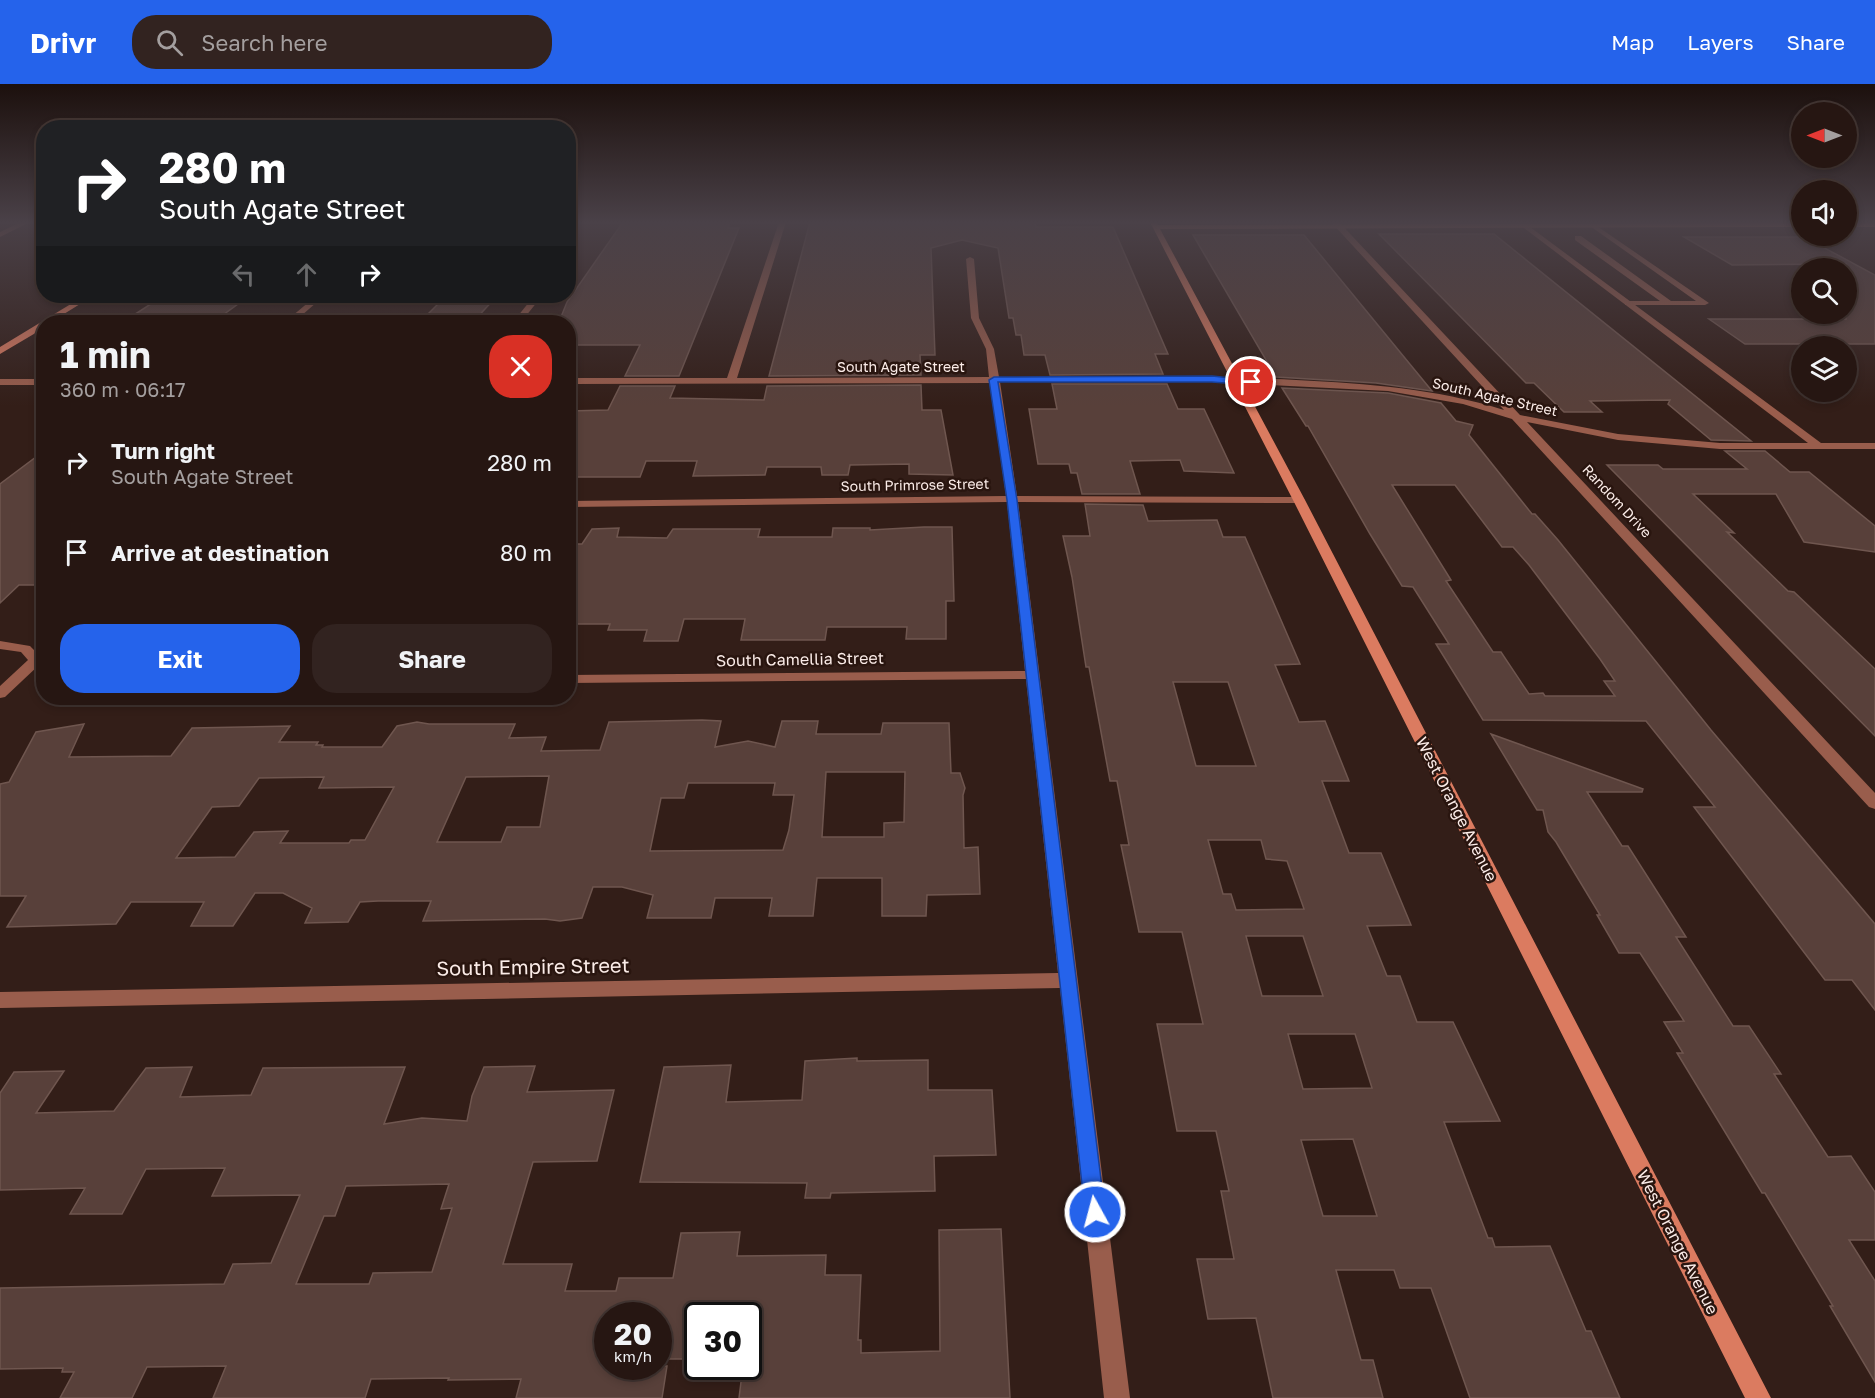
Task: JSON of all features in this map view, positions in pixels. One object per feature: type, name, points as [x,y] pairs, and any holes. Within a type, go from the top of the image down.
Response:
[{"type":"street","points":[[731,381],[762,283]]},
{"type":"street","points":[[972,283],[975,318],[990,349],[1012,500],[1117,1398]]},
{"type":"street","name":"West Orange Avenue","points":[[1185,283],[1299,500],[1758,1398]]},
{"type":"street","name":"Random Drive","points":[[1393,283],[1875,803]]},
{"type":"street","points":[[1602,283],[1819,446]]},
{"type":"street","points":[[1641,283],[1669,303]]},
{"type":"street","points":[[1628,303],[1706,303],[1677,283]]},
{"type":"street","points":[[58,315],[78,303]]},
{"type":"street","points":[[297,315],[312,303]]},
{"type":"street","points":[[523,315],[532,303]]},
{"type":"street","points":[[0,351],[36,329]]},
{"type":"street","name":"South Agate Street","points":[[576,381],[1212,379],[1388,388],[1465,401],[1520,418],[1618,437],[1720,446],[1875,446]]},
{"type":"street","points":[[0,382],[36,382]]},
{"type":"street","name":"South Primrose Street","points":[[576,504],[1299,500]]},
{"type":"street","points":[[0,645],[25,649],[36,655]]},
{"type":"street","points":[[0,694],[36,662]]},
{"type":"street","name":"South Camellia Street","points":[[576,679],[1031,675]]},
{"type":"street","name":"South Empire Street","points":[[0,1000],[1068,980]]},
{"type":"building","points":[[580,283],[717,283],[679,376],[625,376],[640,345],[576,345],[576,315],[562,315],[567,303],[576,303],[576,289]]},
{"type":"building","points":[[794,283],[932,283],[935,355],[920,355],[921,375],[769,376]]},
{"type":"building","points":[[1004,283],[1137,283],[1168,354],[1155,354],[1163,374],[1050,375],[1045,355],[1024,355],[1021,335],[1016,335],[1013,318],[1009,318]]},
{"type":"building","points":[[1221,283],[1344,283],[1432,391],[1376,383],[1276,377]]},
{"type":"building","points":[[1428,283],[1555,283],[1751,441],[1711,440],[1668,404],[1670,400],[1590,401],[1602,412],[1564,412],[1534,383],[1526,383]]},
{"type":"building","points":[[1857,283],[1875,283],[1875,344],[1857,344],[1857,336],[1791,336],[1791,344],[1745,344],[1709,319],[1791,319],[1791,324],[1857,324]]},
{"type":"building","points":[[152,303],[239,303],[223,315],[134,315]]},
{"type":"building","points":[[439,303],[491,303],[479,315],[427,315]]},
{"type":"building","points":[[1052,384],[1167,384],[1178,409],[1204,409],[1234,473],[1184,471],[1180,460],[1130,461],[1140,494],[1082,494],[1077,473],[1071,473],[1069,464],[1038,464],[1029,409],[1057,409]]},
{"type":"building","points":[[921,385],[922,410],[941,410],[953,475],[909,474],[909,464],[850,465],[848,475],[822,475],[821,467],[767,467],[765,475],[693,476],[697,461],[646,461],[640,477],[576,477],[576,411],[608,410],[620,386],[675,386],[670,398],[764,400],[767,386]]},
{"type":"building","points":[[1282,388],[1388,393],[1441,403],[1456,421],[1473,425],[1469,435],[1532,514],[1535,514],[1558,540],[1711,730],[1875,924],[1875,1010],[1852,980],[1825,980],[1694,807],[1715,807],[1646,721],[1483,720],[1436,644],[1449,644],[1413,587],[1402,586]],"holes":[[[1392,485],[1455,485],[1502,547],[1513,547],[1529,565],[1615,681],[1604,681],[1615,696],[1529,694],[1501,652],[1493,652],[1446,581],[1451,580]]]},
{"type":"building","points":[[1725,451],[1765,451],[1790,472],[1809,472],[1875,526],[1875,552],[1804,542],[1776,494],[1693,494],[1734,533],[1727,532],[1788,591],[1794,592],[1875,669],[1875,736],[1607,465],[1658,465],[1663,469],[1747,469]]},
{"type":"building","points":[[36,457],[36,585],[19,585],[0,603],[0,484]]},
{"type":"building","points":[[1085,504],[1143,505],[1148,521],[1217,520],[1223,537],[1245,537],[1300,664],[1275,665],[1299,722],[1325,721],[1349,781],[1322,781],[1349,853],[1381,853],[1411,925],[1367,926],[1387,976],[1400,976],[1417,1022],[1453,1022],[1500,1121],[1444,1122],[1488,1238],[1492,1238],[1495,1247],[1550,1246],[1586,1331],[1591,1331],[1620,1398],[1470,1398],[1431,1288],[1400,1288],[1394,1270],[1336,1270],[1361,1360],[1373,1360],[1383,1398],[1273,1398],[1256,1318],[1208,1319],[1197,1259],[1234,1259],[1221,1191],[1229,1191],[1216,1131],[1177,1131],[1157,1024],[1203,1024],[1182,932],[1139,932],[1121,845],[1129,845],[1117,781],[1110,781],[1089,667],[1086,667],[1063,536],[1090,536]],"holes":[[[1173,682],[1228,682],[1256,766],[1196,766]],[[1208,840],[1261,840],[1266,859],[1287,861],[1304,909],[1236,910],[1231,894],[1223,894]],[[1246,936],[1303,936],[1323,996],[1262,996]],[[1288,1034],[1355,1034],[1372,1088],[1303,1089]],[[1353,1139],[1377,1216],[1323,1216],[1301,1140]]]},
{"type":"building","points":[[952,527],[954,601],[946,601],[946,639],[906,639],[907,627],[827,627],[825,640],[741,640],[745,619],[684,619],[678,641],[644,641],[647,630],[608,630],[610,624],[576,624],[576,544],[582,544],[592,529],[619,528],[617,537],[667,538],[673,529],[760,529],[758,537],[832,537],[833,528],[870,528],[870,530]]},
{"type":"building","points":[[721,721],[715,747],[748,741],[775,747],[782,721],[818,721],[816,734],[881,734],[883,723],[949,723],[951,773],[960,773],[965,788],[963,795],[964,848],[978,847],[980,894],[927,895],[926,916],[882,916],[882,878],[817,878],[813,916],[769,916],[772,898],[715,898],[711,918],[647,918],[653,895],[622,887],[593,887],[582,918],[560,921],[545,919],[423,921],[431,901],[378,901],[360,902],[348,922],[305,923],[312,908],[283,893],[255,893],[233,926],[191,926],[204,902],[131,902],[116,924],[7,927],[26,896],[0,896],[0,784],[9,782],[36,732],[84,724],[69,757],[171,756],[192,728],[290,726],[279,742],[318,742],[316,745],[323,745],[322,747],[382,747],[397,726],[417,722],[515,724],[509,738],[546,737],[541,751],[600,750],[609,722]],"holes":[[[826,772],[905,772],[904,822],[884,823],[884,837],[822,837]],[[549,776],[540,827],[507,827],[501,842],[437,842],[466,777]],[[324,777],[319,788],[394,787],[365,840],[351,840],[349,843],[280,843],[288,831],[254,832],[235,857],[176,858],[212,807],[239,806],[259,778]],[[688,783],[775,783],[773,795],[794,795],[789,830],[783,850],[650,851],[661,798],[684,798]]]},
{"type":"building","points":[[1491,734],[1643,789],[1642,792],[1587,792],[1622,846],[1628,846],[1686,937],[1676,937],[1733,1026],[1749,1026],[1781,1074],[1774,1074],[1828,1157],[1851,1156],[1875,1192],[1875,1240],[1849,1240],[1875,1281],[1875,1382],[1830,1306],[1833,1306],[1765,1193],[1762,1193],[1677,1053],[1683,1053],[1664,1022],[1684,1021],[1640,953],[1619,953],[1597,915],[1600,915],[1548,832],[1543,810],[1537,810]]},
{"type":"building","points":[[857,1058],[857,1061],[928,1060],[928,1090],[992,1090],[996,1155],[934,1156],[935,1191],[831,1193],[830,1198],[805,1198],[807,1183],[640,1182],[664,1067],[731,1065],[726,1102],[802,1100],[805,1061]]},
{"type":"building","points":[[535,1066],[527,1092],[614,1090],[597,1161],[533,1162],[503,1264],[572,1264],[565,1291],[616,1291],[619,1278],[673,1278],[681,1233],[740,1232],[737,1256],[826,1255],[825,1275],[861,1275],[858,1340],[861,1340],[861,1353],[940,1351],[939,1230],[1001,1229],[1010,1398],[739,1398],[741,1380],[762,1380],[762,1302],[684,1302],[684,1359],[672,1359],[672,1302],[594,1302],[594,1380],[665,1380],[662,1398],[516,1398],[521,1379],[448,1380],[449,1378],[371,1379],[365,1398],[213,1398],[226,1366],[147,1367],[132,1398],[60,1398],[74,1372],[62,1372],[63,1368],[0,1369],[0,1288],[224,1284],[233,1264],[271,1263],[300,1195],[212,1196],[225,1168],[146,1169],[122,1214],[70,1214],[85,1188],[0,1190],[0,1093],[14,1072],[64,1071],[36,1113],[114,1111],[146,1068],[192,1067],[180,1097],[251,1095],[263,1068],[405,1067],[384,1124],[422,1118],[467,1121],[472,1096],[484,1067]],"holes":[[[449,1184],[441,1209],[452,1208],[432,1272],[373,1273],[369,1284],[296,1284],[324,1216],[335,1216],[346,1186]]]},
{"type":"route","points":[[1095,1212],[1012,500],[994,380],[1212,379],[1251,382]]}]
